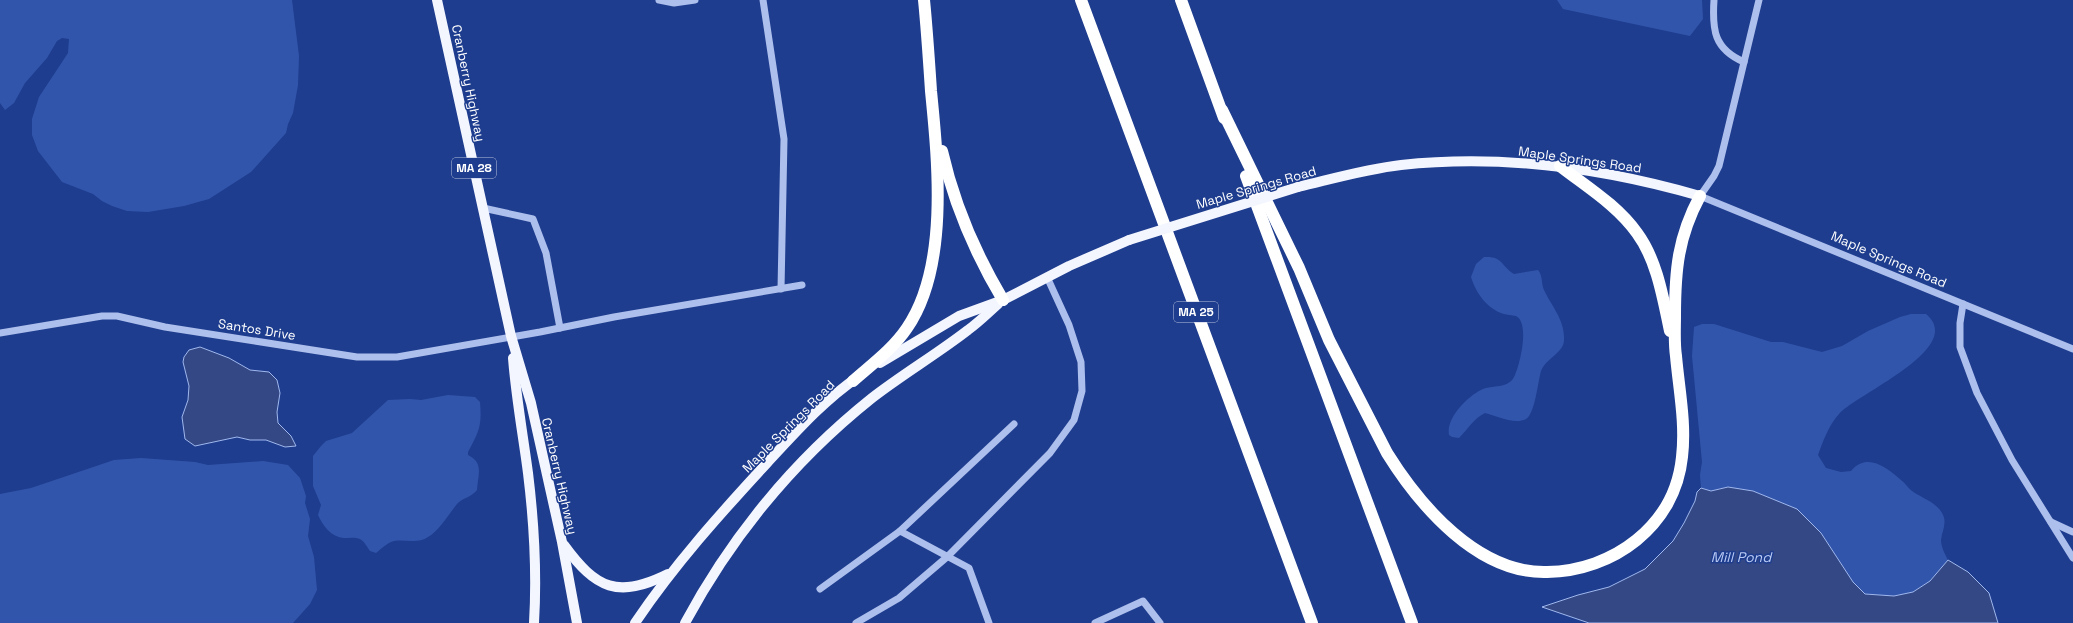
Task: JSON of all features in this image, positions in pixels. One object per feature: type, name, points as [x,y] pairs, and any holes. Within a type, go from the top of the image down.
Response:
[{"type":"highway","points":[[853,381],[898,340],[907,328],[922,299],[932,263],[936,227],[938,185],[935,122],[924,0]]},
{"type":"highway","name":"MA 25","points":[[1081,0],[1312,623]]},
{"type":"highway","points":[[1181,0],[1412,623]]},
{"type":"highway","points":[[1222,110],[1299,268],[1329,340],[1387,453],[1398,470],[1429,510],[1459,538],[1493,559],[1525,570],[1555,572],[1580,569],[1612,557],[1629,547],[1656,522],[1673,493],[1682,458],[1682,421],[1675,354],[1675,291],[1680,246],[1690,214],[1700,196]]},
{"type":"highway","points":[[935,122],[949,182],[958,208],[988,275],[1003,300]]},
{"type":"highway","points":[[1560,166],[1612,206],[1638,234],[1647,251],[1659,283],[1675,354]]},
{"type":"main road","name":"Cranberry Highway","points":[[437,0],[511,336],[530,403],[562,542],[577,623]]},
{"type":"main road","name":"Maple Springs Road","points":[[635,623],[670,574],[782,446],[853,381],[905,347],[953,320],[1003,300],[1096,253],[1129,240],[1298,187],[1365,171],[1400,165],[1442,162],[1515,162],[1560,166],[1650,182],[1700,196]]},
{"type":"main road","name":"Maple Springs Road","points":[[685,623],[716,569],[756,513],[799,464],[871,399],[904,373],[969,330],[1003,300]]},
{"type":"main road","name":"Cranberry Highway","points":[[511,336],[517,405],[532,507],[535,576],[534,623]]},
{"type":"main road","points":[[562,542],[583,570],[590,576],[614,587],[636,587],[670,574]]},
{"type":"street","points":[[659,0],[674,3],[695,0]]},
{"type":"street","points":[[763,0],[784,139],[781,289]]},
{"type":"street","points":[[1714,0],[1714,30],[1721,45],[1732,57],[1744,62]]},
{"type":"street","points":[[1700,196],[1714,176],[1718,166],[1759,0]]},
{"type":"street","name":"Maple Springs Road","points":[[1700,196],[2073,349]]},
{"type":"street","points":[[483,208],[533,219],[546,253],[560,328]]},
{"type":"street","points":[[856,623],[900,598],[947,557],[1053,450],[1066,434],[1077,413],[1083,384],[1081,362],[1069,325],[1047,277]]},
{"type":"street","points":[[511,336],[802,285]]},
{"type":"street","points":[[1963,304],[1960,323],[1960,347],[1976,393],[2012,460],[2073,558]]},
{"type":"street","name":"Santos Drive","points":[[0,333],[102,316],[117,316],[172,328],[357,357],[397,357],[511,336]]},
{"type":"street","points":[[820,589],[900,530],[1014,424]]},
{"type":"street","points":[[2051,522],[2073,532]]},
{"type":"street","points":[[900,530],[969,568],[989,623]]},
{"type":"street","points":[[1095,623],[1143,601],[1160,623]]},
{"type":"shaded area","points":[[0,0],[292,0],[299,56],[298,85],[293,113],[286,133],[251,172],[209,199],[184,206],[148,212],[127,211],[112,206],[93,194],[62,182],[38,151],[32,135],[32,119],[39,97],[68,53],[69,39],[62,38],[57,41],[47,58],[25,83],[14,103],[5,110],[0,103]]},
{"type":"shaded area","points":[[1557,0],[1702,0],[1703,19],[1690,36],[1563,9]]},
{"type":"shaded area","points":[[1484,257],[1495,258],[1514,274],[1538,270],[1541,275],[1544,290],[1560,320],[1564,333],[1564,340],[1563,345],[1558,352],[1543,366],[1532,411],[1526,419],[1521,421],[1511,421],[1485,413],[1474,421],[1459,438],[1452,437],[1449,435],[1451,422],[1454,415],[1464,403],[1475,393],[1485,388],[1505,385],[1512,380],[1517,370],[1523,344],[1520,320],[1516,316],[1498,312],[1492,308],[1483,300],[1473,283],[1471,277],[1476,264]]},
{"type":"shaded area","points":[[1911,314],[1926,314],[1935,327],[1932,341],[1921,355],[1904,369],[1885,383],[1849,405],[1835,418],[1829,428],[1818,455],[1826,468],[1841,472],[1851,471],[1857,465],[1870,462],[1883,466],[1912,491],[1937,507],[1944,518],[1941,543],[1948,560],[1930,581],[1913,592],[1894,596],[1865,594],[1853,582],[1821,533],[1728,487],[1711,491],[1701,488],[1700,475],[1702,462],[1692,356],[1694,327],[1702,324],[1714,324],[1771,342],[1783,342],[1822,352],[1842,346],[1868,331],[1900,317]]},
{"type":"shaded area","points":[[448,395],[475,397],[480,402],[481,417],[479,428],[468,452],[468,455],[473,458],[478,465],[479,474],[477,490],[459,502],[444,522],[432,534],[424,539],[416,541],[392,542],[376,553],[370,551],[365,543],[360,539],[339,537],[331,533],[322,523],[318,515],[321,505],[313,486],[313,456],[321,446],[326,441],[352,433],[388,400],[421,400]]},
{"type":"shaded area","points":[[141,458],[195,462],[208,465],[263,461],[288,465],[300,478],[306,496],[305,503],[310,519],[308,536],[314,557],[317,590],[310,604],[293,623],[0,623],[0,494],[31,488],[114,460]]},
{"type":"water","points":[[200,347],[229,358],[250,370],[269,372],[277,380],[280,393],[277,412],[278,423],[291,436],[296,446],[285,447],[266,440],[250,440],[237,437],[195,446],[185,439],[182,417],[188,400],[189,386],[183,362],[184,357],[189,350]]},
{"type":"water","name":"Mill Pond","points":[[1728,487],[1753,491],[1797,509],[1821,533],[1853,582],[1865,594],[1894,596],[1913,592],[1930,581],[1948,560],[1968,572],[1989,593],[1998,623],[1589,623],[1542,607],[1578,595],[1609,587],[1645,569],[1673,541],[1695,501],[1697,492],[1701,488],[1711,491]]}]
